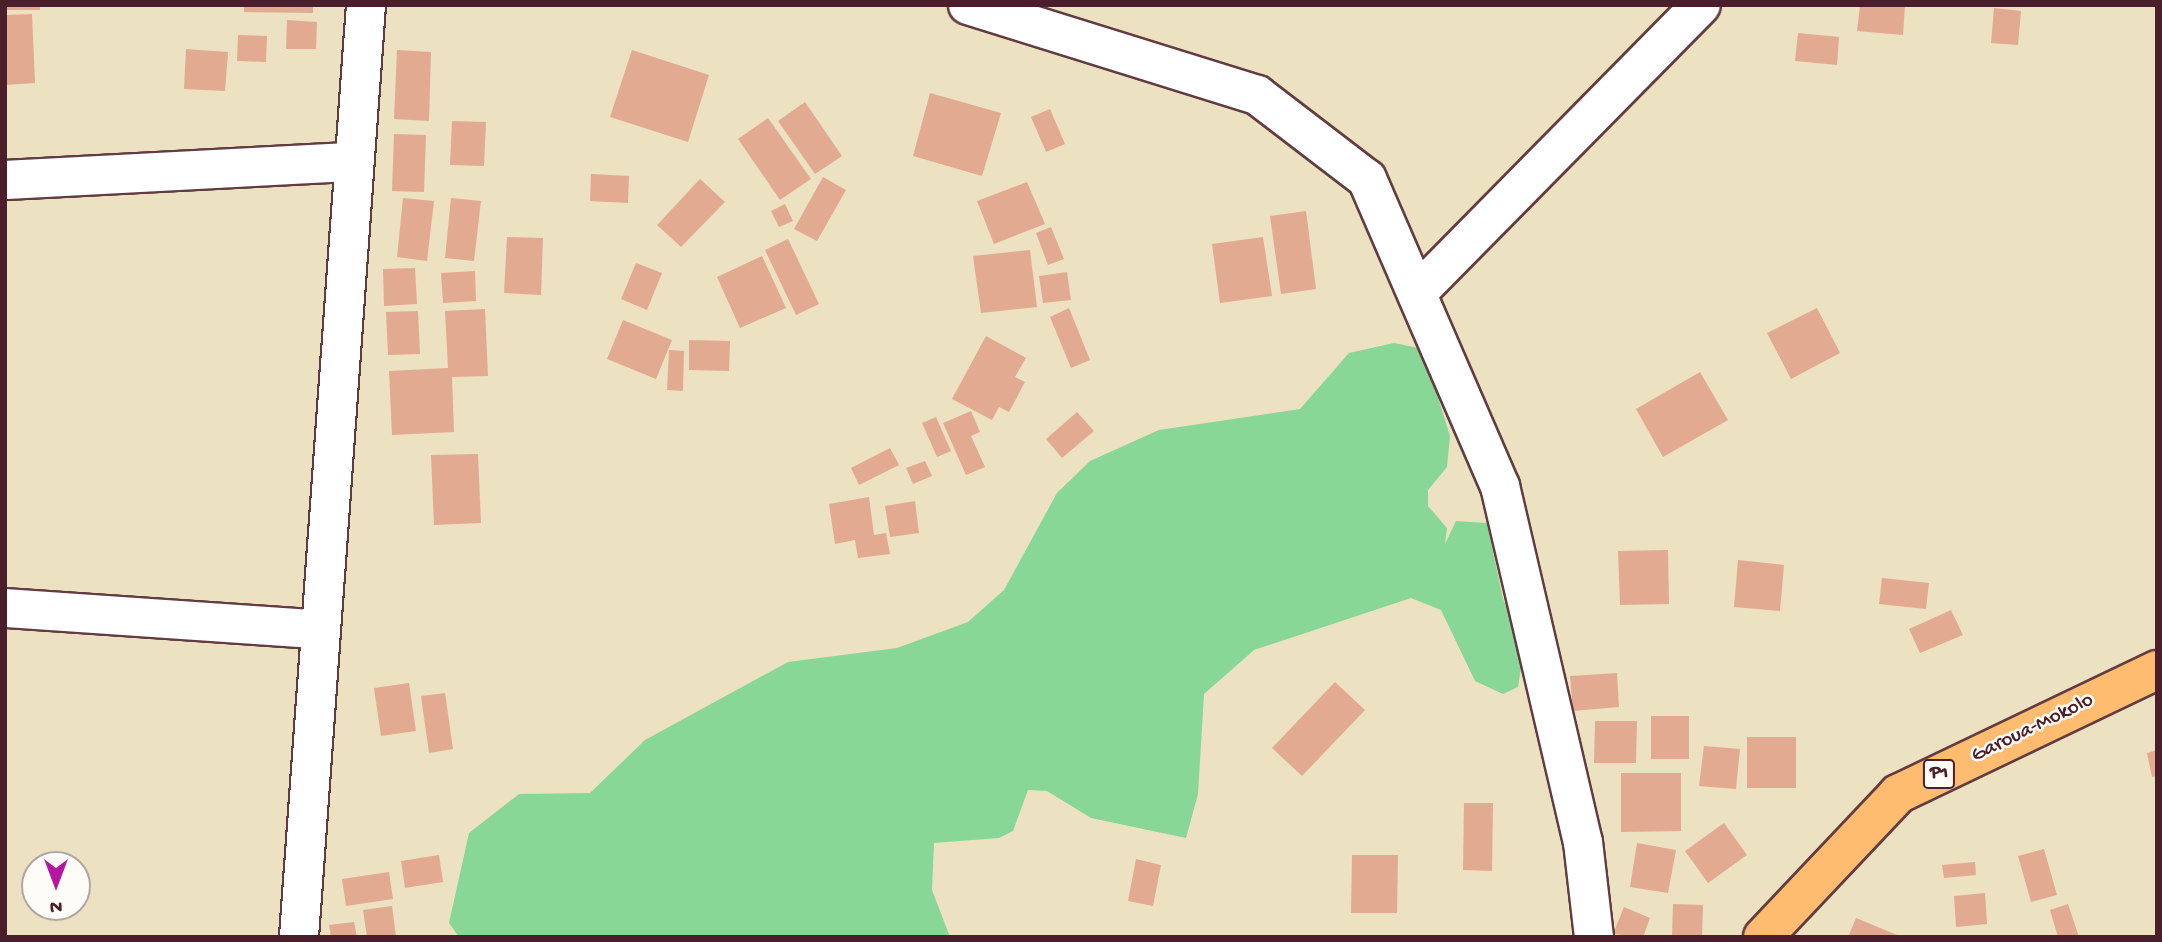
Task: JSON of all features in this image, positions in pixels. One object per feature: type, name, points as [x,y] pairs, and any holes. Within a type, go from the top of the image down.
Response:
[{"type":"main road","name":"Garoua-Mokolo","points":[[1763,937],[1898,794],[2157,670]]},
{"type":"street","points":[[299,937],[317,629],[366,5]]},
{"type":"street","points":[[968,5],[1257,94],[1367,179],[1500,486],[1583,842],[1594,937]]},
{"type":"street","points":[[1417,293],[1701,5]]},
{"type":"street","points":[[5,180],[354,162]]},
{"type":"street","points":[[5,608],[317,629]]},
{"type":"green space","points":[[1394,343],[1423,349],[1450,436],[1447,467],[1428,490],[1428,506],[1447,528],[1445,544],[1456,521],[1487,523],[1503,599],[1525,643],[1518,687],[1503,694],[1475,681],[1441,610],[1411,598],[1254,650],[1204,694],[1198,794],[1186,838],[1091,818],[1047,791],[1028,790],[1013,831],[999,838],[934,843],[932,890],[950,937],[459,937],[449,923],[469,833],[519,794],[590,793],[645,740],[788,662],[897,648],[968,622],[1004,590],[1057,493],[1090,461],[1159,430],[1300,409],[1349,353]]},
{"type":"building","points":[[5,5],[40,5],[40,10],[5,10]]},
{"type":"building","points":[[244,5],[313,5],[313,13],[244,12]]},
{"type":"building","points":[[1860,5],[1905,5],[1903,35],[1857,31]]},
{"type":"building","points":[[1994,8],[2021,11],[2018,45],[1991,43]]},
{"type":"building","points":[[32,14],[35,83],[5,85],[5,15]]},
{"type":"building","points":[[287,20],[317,22],[316,49],[286,49]]},
{"type":"building","points":[[1798,33],[1839,37],[1837,65],[1795,61]]},
{"type":"building","points":[[238,35],[267,36],[266,62],[237,61]]},
{"type":"building","points":[[186,49],[228,52],[225,91],[184,89]]},
{"type":"building","points":[[397,50],[431,52],[429,121],[394,119]]},
{"type":"building","points":[[632,50],[709,75],[688,142],[610,117]]},
{"type":"building","points":[[930,93],[1001,113],[982,176],[913,156]]},
{"type":"building","points":[[805,102],[842,156],[815,174],[778,121]]},
{"type":"building","points":[[1050,109],[1065,144],[1046,152],[1031,117]]},
{"type":"building","points":[[768,118],[811,179],[780,200],[738,139]]},
{"type":"building","points":[[452,121],[486,122],[484,166],[450,165]]},
{"type":"building","points":[[394,134],[426,135],[424,192],[392,191]]},
{"type":"building","points":[[591,174],[629,176],[628,203],[590,201]]},
{"type":"building","points":[[823,177],[846,190],[817,241],[794,229]]},
{"type":"building","points":[[700,179],[725,202],[681,247],[657,225]]},
{"type":"building","points":[[1027,182],[1045,224],[994,244],[977,201]]},
{"type":"building","points":[[403,198],[434,201],[427,261],[397,257]]},
{"type":"building","points":[[451,198],[481,201],[474,261],[445,258]]},
{"type":"building","points":[[785,204],[793,221],[779,227],[771,211]]},
{"type":"building","points":[[1306,211],[1316,289],[1281,294],[1270,216]]},
{"type":"building","points":[[1051,227],[1064,259],[1048,265],[1036,233]]},
{"type":"building","points":[[507,237],[543,238],[541,295],[504,293]]},
{"type":"building","points":[[1263,237],[1272,296],[1220,303],[1212,244]]},
{"type":"building","points":[[788,239],[819,304],[796,315],[765,250]]},
{"type":"building","points":[[1030,250],[1037,307],[981,313],[973,256]]},
{"type":"building","points":[[762,256],[786,308],[740,328],[717,277]]},
{"type":"building","points":[[636,263],[662,273],[647,310],[621,299]]},
{"type":"building","points":[[415,268],[417,304],[384,306],[383,269]]},
{"type":"building","points":[[475,271],[476,301],[443,303],[441,273]]},
{"type":"building","points":[[1067,272],[1071,300],[1043,303],[1039,276]]},
{"type":"building","points":[[1069,308],[1090,360],[1071,368],[1050,317]]},
{"type":"building","points":[[1817,308],[1840,353],[1791,379],[1767,333]]},
{"type":"building","points":[[485,309],[488,376],[452,377],[454,432],[392,435],[389,371],[448,368],[445,311]]},
{"type":"building","points":[[418,311],[420,354],[388,355],[386,312]]},
{"type":"building","points":[[623,320],[672,340],[656,379],[607,359]]},
{"type":"building","points":[[986,336],[1026,358],[1015,377],[1025,382],[1009,412],[999,407],[992,420],[952,399]]},
{"type":"building","points":[[689,340],[730,341],[729,371],[689,370]]},
{"type":"building","points":[[669,350],[684,351],[683,391],[667,390]]},
{"type":"building","points":[[1700,372],[1728,420],[1663,457],[1636,409]]},
{"type":"building","points":[[971,411],[980,432],[971,436],[985,467],[966,475],[943,423]]},
{"type":"building","points":[[1077,412],[1094,431],[1062,458],[1046,439]]},
{"type":"building","points":[[936,417],[951,451],[937,457],[922,423]]},
{"type":"building","points":[[890,448],[899,465],[859,485],[851,468]]},
{"type":"building","points":[[478,454],[481,523],[434,525],[431,455]]},
{"type":"building","points":[[925,461],[932,476],[913,484],[906,468]]},
{"type":"building","points":[[869,497],[874,535],[886,533],[890,554],[858,558],[855,540],[835,544],[829,504]]},
{"type":"building","points":[[915,501],[919,533],[890,537],[885,506]]},
{"type":"building","points":[[1668,550],[1669,604],[1620,605],[1618,551]]},
{"type":"building","points":[[1738,560],[1784,565],[1780,611],[1734,607]]},
{"type":"building","points":[[1882,578],[1929,583],[1926,609],[1879,604]]},
{"type":"building","points":[[1951,610],[1963,635],[1920,653],[1909,629]]},
{"type":"building","points":[[1617,673],[1619,707],[1573,711],[1570,676]]},
{"type":"building","points":[[1335,682],[1365,710],[1302,776],[1272,748]]},
{"type":"building","points":[[409,683],[416,731],[381,736],[374,688]]},
{"type":"building","points":[[445,693],[453,749],[429,753],[421,696]]},
{"type":"building","points":[[1651,716],[1689,716],[1689,759],[1651,759]]},
{"type":"building","points":[[1595,721],[1637,721],[1636,763],[1594,763]]},
{"type":"building","points":[[1747,737],[1796,737],[1796,788],[1747,788]]},
{"type":"building","points":[[1704,746],[1740,749],[1736,789],[1699,786]]},
{"type":"building","points":[[2157,750],[2157,776],[2152,777],[2147,753]]},
{"type":"building","points":[[1621,773],[1681,773],[1681,831],[1621,832]]},
{"type":"building","points":[[1464,803],[1493,803],[1492,871],[1463,870]]},
{"type":"building","points":[[1724,823],[1747,855],[1708,883],[1685,851]]},
{"type":"building","points":[[1637,843],[1676,850],[1668,893],[1630,887]]},
{"type":"building","points":[[2044,849],[2057,895],[2031,902],[2018,856]]},
{"type":"building","points":[[439,855],[443,882],[405,888],[401,861]]},
{"type":"building","points":[[1352,855],[1398,855],[1397,913],[1351,913]]},
{"type":"building","points":[[1136,859],[1161,865],[1153,906],[1128,901]]},
{"type":"building","points":[[1975,862],[1976,875],[1944,878],[1942,865]]},
{"type":"building","points":[[389,872],[393,899],[346,906],[342,879]]},
{"type":"building","points":[[1985,893],[1987,924],[1956,927],[1954,896]]},
{"type":"building","points":[[1673,904],[1703,905],[1702,937],[1672,937]]},
{"type":"building","points":[[2068,904],[2079,937],[2058,937],[2050,910]]},
{"type":"building","points":[[392,906],[396,937],[367,937],[363,910]]},
{"type":"building","points":[[1624,907],[1650,918],[1643,937],[1613,934]]},
{"type":"building","points":[[1856,918],[1902,937],[1848,937]]},
{"type":"building","points":[[354,922],[357,937],[331,937],[329,925]]}]
